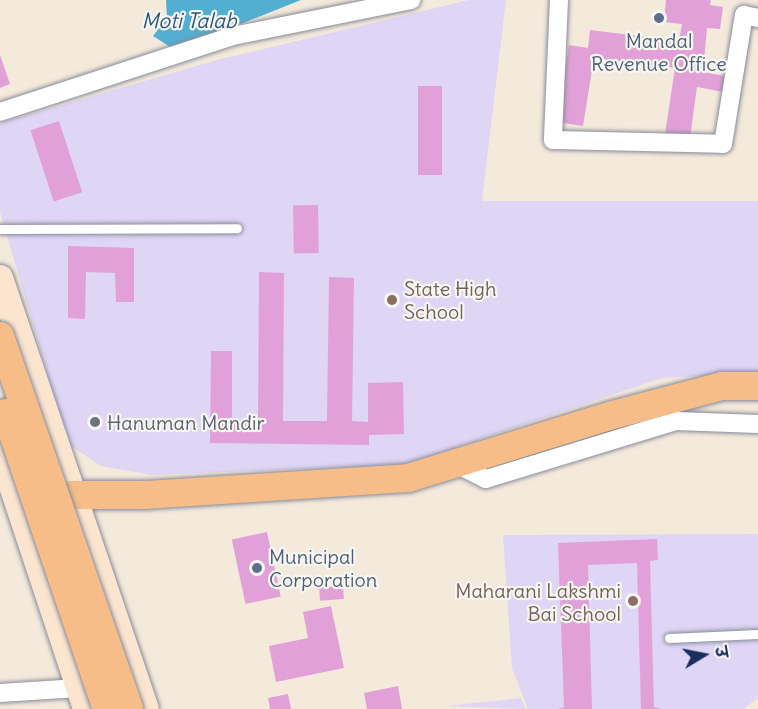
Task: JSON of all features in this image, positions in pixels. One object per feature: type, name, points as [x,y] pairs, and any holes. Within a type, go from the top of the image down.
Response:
[{"type":"main road","points":[[0,336],[129,709]]},
{"type":"main road","points":[[71,495],[146,495],[408,478],[467,462],[609,416],[722,386],[758,386]]},
{"type":"main road","points":[[0,396],[108,709]]},
{"type":"street","points":[[0,112],[233,36],[411,0]]},
{"type":"street","points":[[559,0],[553,140],[723,144],[744,15],[758,18]]},
{"type":"street","points":[[0,278],[71,495],[146,709]]},
{"type":"street","points":[[467,462],[486,479],[676,421],[758,424]]},
{"type":"street","points":[[0,450],[8,499],[82,698],[0,693]]},
{"type":"street","points":[[8,499],[71,495]]},
{"type":"lane","points":[[0,229],[237,228]]},
{"type":"lane","points":[[669,638],[758,634]]},
{"type":"shaded area","name":"State High School","points":[[469,0],[506,0],[482,201],[758,201],[758,373],[662,378],[403,465],[152,475],[101,466],[68,444],[0,212],[0,123],[217,60]]},
{"type":"shaded area","name":"Maharani Lakshmi Bai School","points":[[758,534],[758,698],[743,709],[528,709],[512,668],[503,535]]},
{"type":"shaded area","points":[[521,698],[525,709],[446,706]]},
{"type":"water","name":"Moti Talab","points":[[166,0],[301,0],[175,50],[153,36],[167,18]]},
{"type":"building","points":[[666,0],[711,0],[710,5],[723,7],[720,29],[707,28],[703,72],[725,76],[723,92],[697,87],[690,138],[665,134],[675,68],[594,58],[583,126],[557,122],[569,45],[588,48],[590,30],[679,41],[682,24],[664,22]]},
{"type":"building","points":[[0,55],[10,84],[0,88]]},
{"type":"building","points":[[418,86],[442,86],[442,175],[418,175]]},
{"type":"building","points":[[59,121],[82,192],[54,202],[30,130]]},
{"type":"building","points":[[293,205],[318,205],[319,253],[294,253]]},
{"type":"building","points":[[68,246],[134,248],[134,302],[116,302],[115,273],[86,272],[85,319],[68,318]]},
{"type":"building","points":[[259,272],[284,273],[283,421],[327,421],[329,277],[354,278],[352,421],[368,422],[368,383],[403,382],[404,434],[369,435],[369,445],[210,443],[211,351],[232,351],[232,420],[258,420]]},
{"type":"building","name":"Municipal Corporation","points":[[267,532],[281,597],[246,604],[232,539]]},
{"type":"building","points":[[657,539],[658,560],[650,561],[654,707],[661,709],[641,709],[637,563],[588,565],[592,709],[558,709],[564,707],[558,543]]},
{"type":"building","points":[[343,586],[344,599],[320,601],[319,588]]},
{"type":"building","points":[[331,606],[344,668],[276,682],[269,646],[308,638],[303,612]]},
{"type":"building","points":[[398,686],[402,709],[367,709],[364,693]]},
{"type":"building","points":[[288,694],[291,709],[270,709],[268,698]]},
{"type":"place","name":"Mandal Revenue Office","points":[[659,18]]},
{"type":"place","name":"State High School","points":[[392,300]]},
{"type":"place","name":"Hanuman Mandir","points":[[95,422]]},
{"type":"place","name":"Municipal Corporation","points":[[257,568]]},
{"type":"place","name":"Maharani Lakshmi Bai School","points":[[633,601]]}]
